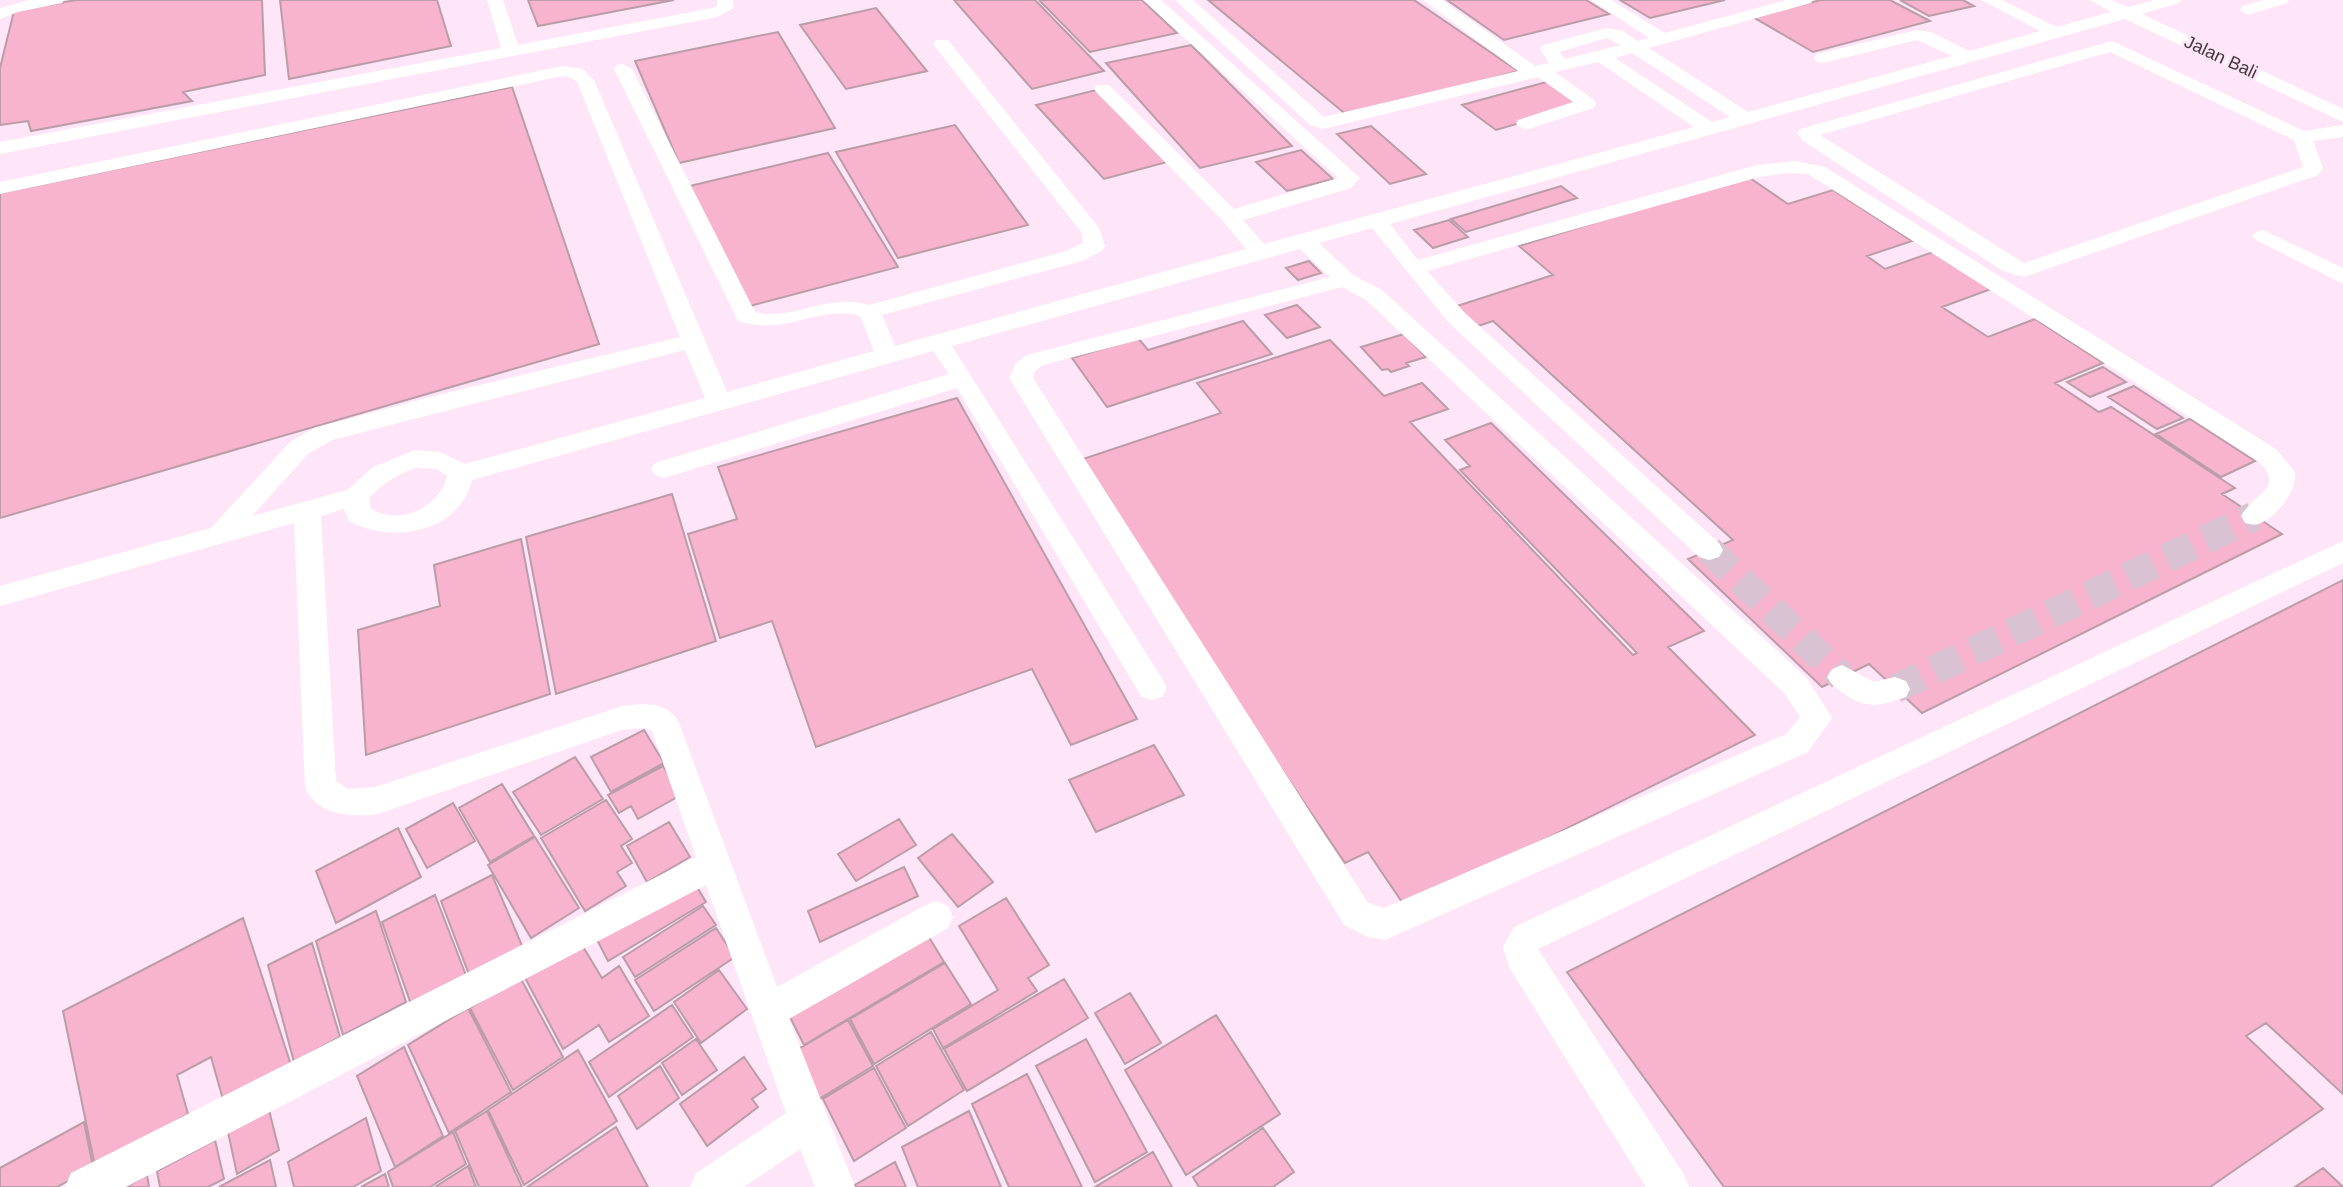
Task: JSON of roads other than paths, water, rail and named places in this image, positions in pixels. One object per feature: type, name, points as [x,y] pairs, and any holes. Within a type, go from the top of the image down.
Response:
[{"type":"street","points":[[0,14],[25,3],[57,0]]},
{"type":"street","points":[[495,0],[511,51]]},
{"type":"street","points":[[0,148],[717,12],[726,8],[725,0]]},
{"type":"street","points":[[1151,0],[1350,178],[1344,184],[1230,217]]},
{"type":"street","points":[[1183,0],[1320,122],[1331,122],[1601,56],[1805,0]]},
{"type":"street","points":[[1431,0],[1545,70],[1587,104],[1525,124]]},
{"type":"street","points":[[1599,0],[1663,39]]},
{"type":"street","points":[[1989,0],[2057,33]]},
{"type":"street","name":"Jalan Bali","points":[[2098,0],[2290,88],[2343,116]]},
{"type":"street","points":[[460,474],[2174,0]]},
{"type":"street","points":[[2248,10],[2281,0]]},
{"type":"street","points":[[1545,70],[1552,47],[1607,33],[1616,35],[1637,46],[1746,119]]},
{"type":"street","points":[[1823,58],[1916,35],[1925,36],[1968,57]]},
{"type":"street","points":[[623,69],[746,316],[767,320],[853,305],[869,312],[1074,257],[1094,246],[1092,232],[942,44]]},
{"type":"street","points":[[2307,137],[2313,168],[2311,171],[2024,270],[2011,266],[1807,133],[2112,46],[2307,137],[2343,131]]},
{"type":"street","points":[[1601,56],[1710,129]]},
{"type":"street","points":[[0,188],[563,71],[577,74],[585,80],[719,403]]},
{"type":"street","points":[[1103,89],[1230,217],[1260,253]]},
{"type":"street","points":[[1413,268],[1757,171],[1803,166],[1818,171],[2267,455],[2281,467],[2285,475],[2284,483],[2254,516]]},
{"type":"street","points":[[1377,221],[1413,268],[1457,318],[1709,550]]},
{"type":"street","points":[[2263,236],[2343,277]]},
{"type":"street","points":[[1304,241],[1345,280],[1374,295],[1795,685],[1817,718],[1797,743],[1385,924],[1368,921],[1356,914],[1021,378],[1024,368],[1035,360],[1345,280]]},
{"type":"street","points":[[869,312],[888,356]]},
{"type":"street","points":[[220,535],[299,448],[323,434],[693,341]]},
{"type":"street","points":[[938,342],[964,378],[1152,688]]},
{"type":"street","points":[[664,469],[964,378]]},
{"type":"street","points":[[0,596],[356,497],[376,475],[415,459],[444,461],[452,464],[460,474],[459,488],[453,498],[422,519],[400,524],[384,526],[369,522],[358,514],[356,497]]},
{"type":"street","points":[[307,511],[321,788],[343,803],[375,802],[622,718],[648,715],[664,723],[808,1121],[835,1187]]},
{"type":"street","points":[[1669,1187],[1522,957],[1520,947],[1526,938],[2343,551]]},
{"type":"street","points":[[1842,677],[1870,695],[1895,689]]},
{"type":"street","points":[[85,1187],[715,864]]},
{"type":"street","points":[[768,1011],[936,917]]},
{"type":"street","points":[[710,1187],[808,1121]]},
{"type":"tunnel","points":[[1895,689],[2254,516]]},
{"type":"tunnel","points":[[1709,550],[1842,677]]}]
